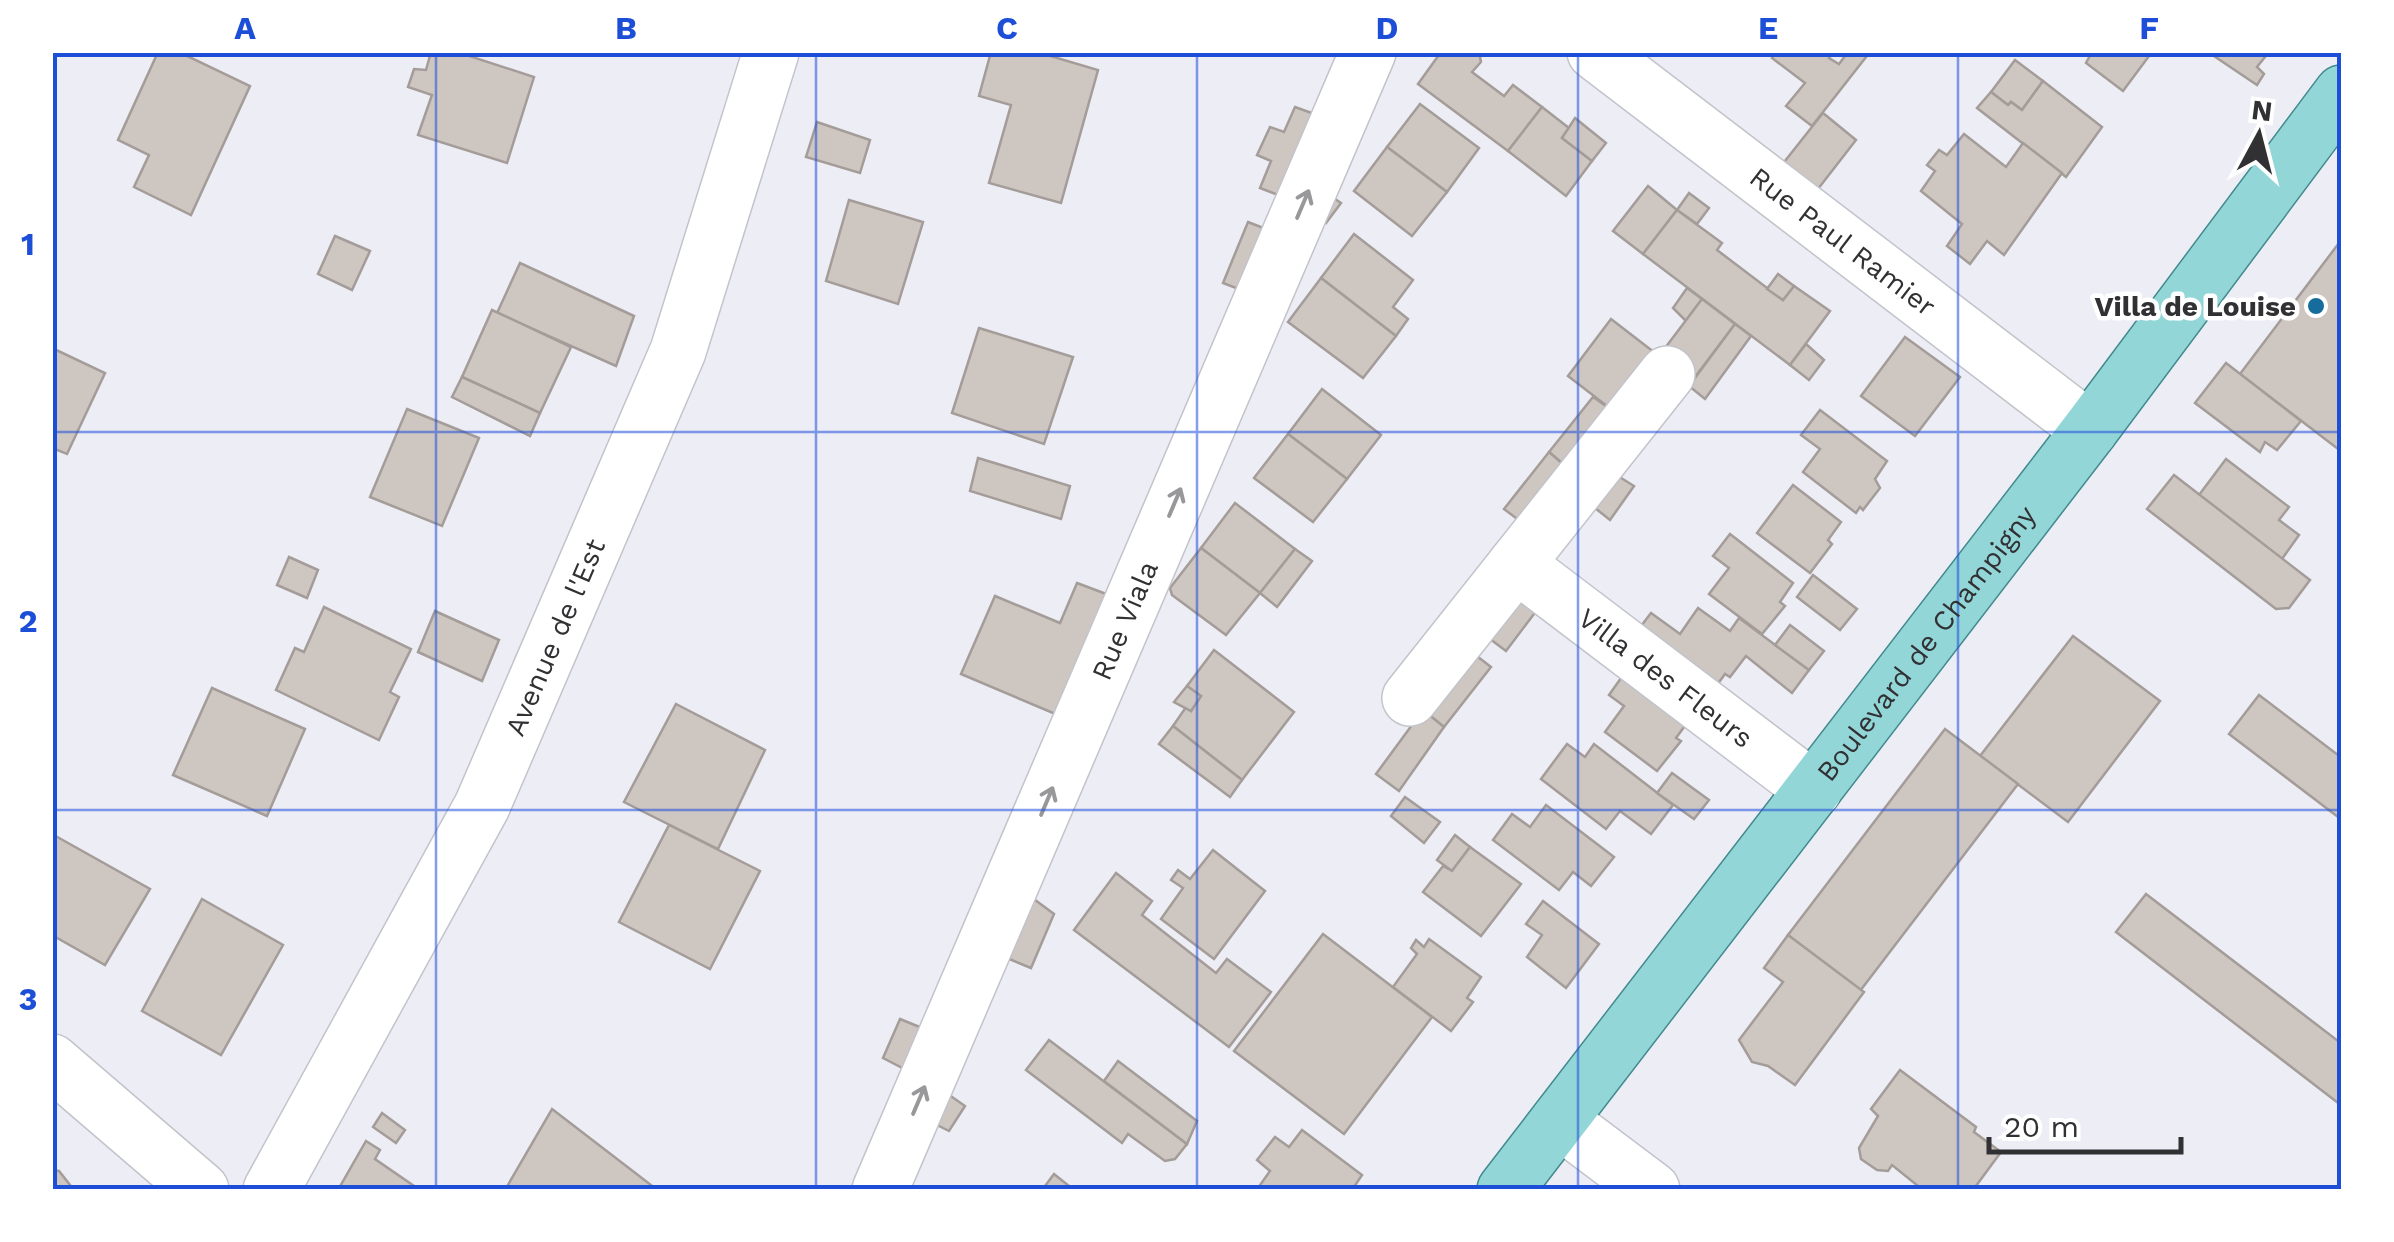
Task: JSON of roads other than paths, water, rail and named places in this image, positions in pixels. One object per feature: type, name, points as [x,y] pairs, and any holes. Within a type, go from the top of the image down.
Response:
[{"type":"main road","name":"Boulevard de Champigny","points":[[1505,1190],[2090,430],[2342,93]]},
{"type":"street","name":"Avenue de l'Est","points":[[272,1190],[482,806],[678,351],[771,52]]},
{"type":"street","name":"Rue Viala","points":[[880,1190],[1368,52]]},
{"type":"street","name":"Rue Paul Ramier","points":[[1595,52],[2090,430]]},
{"type":"street","points":[[1410,698],[1667,374]]},
{"type":"street","name":"Villa des Fleurs","points":[[1516,564],[1814,790]]},
{"type":"street","points":[[52,1062],[201,1190]]},
{"type":"street","points":[[1559,1120],[1652,1190]]},
{"type":"place","name":"Villa de Louise","points":[[2316,306]]}]
